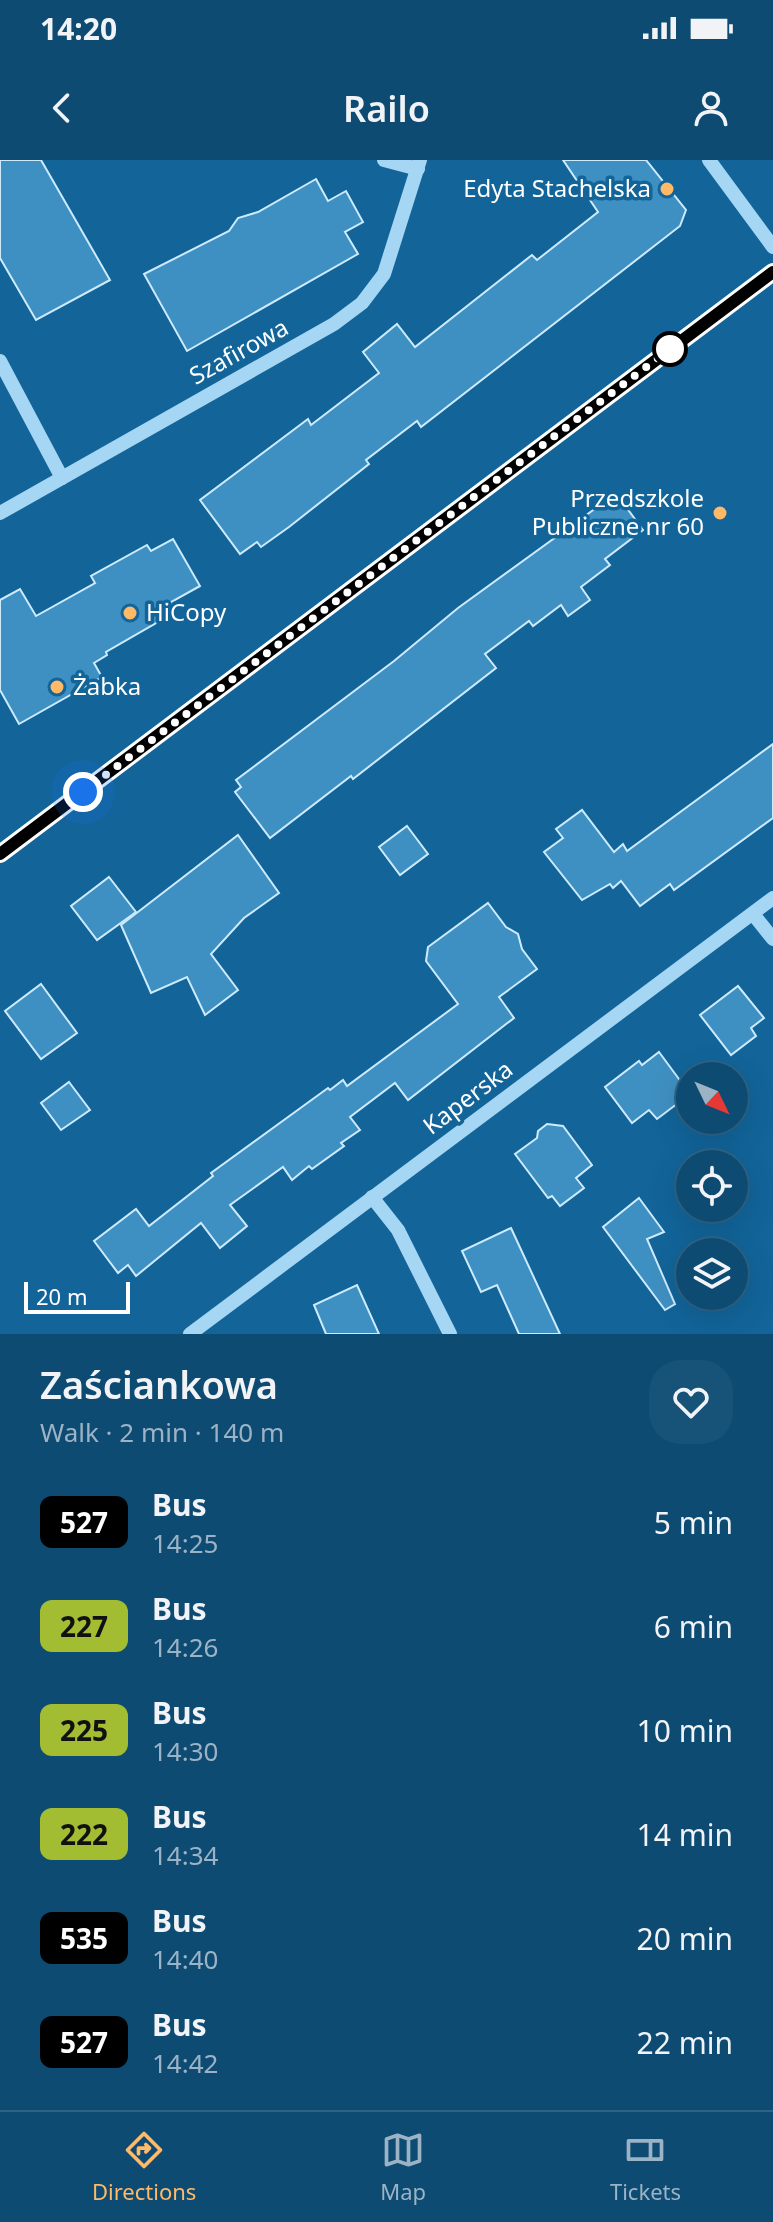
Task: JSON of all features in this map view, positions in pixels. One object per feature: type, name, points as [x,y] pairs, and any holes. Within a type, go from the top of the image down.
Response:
[{"type":"street","points":[[384,160],[419,165]]},
{"type":"street","points":[[709,160],[773,247]]},
{"type":"street","name":"Szafirowa","points":[[0,513],[334,324],[362,303],[384,274],[419,165]]},
{"type":"street","points":[[0,854],[773,272]]},
{"type":"street","points":[[0,361],[62,478]]},
{"type":"street","name":"Kaperska","points":[[190,1334],[773,898]]},
{"type":"street","points":[[753,914],[773,939]]},
{"type":"street","points":[[372,1197],[398,1230],[450,1334]]},
{"type":"building","points":[[0,160],[41,160],[110,280],[36,320],[0,258]]},
{"type":"building","points":[[563,160],[646,160],[686,210],[680,226],[421,427],[417,421],[366,460],[369,464],[289,527],[261,547],[257,542],[240,554],[200,500],[308,419],[311,425],[379,373],[363,352],[397,324],[415,347],[532,255],[537,260],[598,212]]},
{"type":"building","points":[[316,179],[328,201],[346,191],[363,222],[345,232],[358,254],[187,351],[144,274],[229,231],[238,218],[258,212]]},
{"type":"building","points":[[607,494],[618,496],[643,530],[605,559],[610,565],[581,587],[590,600],[568,616],[561,605],[533,626],[529,621],[485,654],[496,668],[353,779],[351,776],[270,838],[235,792],[241,787],[236,780],[394,661],[458,608],[596,508],[598,500]]},
{"type":"building","points":[[173,539],[200,586],[171,602],[174,607],[161,615],[163,619],[106,652],[107,655],[94,663],[102,677],[19,724],[0,690],[0,600],[20,589],[36,616],[95,583],[91,576],[147,545],[151,551]]},
{"type":"building","points":[[773,744],[773,818],[674,890],[670,884],[640,906],[621,881],[613,888],[610,884],[582,900],[544,852],[563,838],[556,829],[582,810],[614,852],[623,844],[627,851]]},
{"type":"building","points":[[407,826],[428,854],[400,875],[379,847]]},
{"type":"building","points":[[238,835],[279,893],[244,918],[211,954],[238,990],[205,1015],[187,977],[151,993],[121,925]]},
{"type":"building","points":[[109,877],[136,912],[97,940],[71,906]]},
{"type":"building","points":[[488,903],[506,927],[518,934],[522,949],[537,969],[499,997],[514,1018],[408,1100],[395,1083],[350,1117],[360,1130],[312,1169],[309,1166],[292,1180],[283,1167],[230,1205],[247,1226],[220,1248],[201,1223],[136,1276],[128,1265],[118,1273],[94,1241],[136,1209],[149,1226],[213,1176],[211,1173],[328,1088],[330,1090],[343,1080],[347,1086],[458,1004],[426,961],[428,947]]},
{"type":"building","points":[[41,984],[77,1033],[41,1059],[5,1011]]},
{"type":"building","points":[[738,986],[764,1018],[751,1028],[756,1036],[731,1055],[700,1015]]},
{"type":"building","points":[[659,1052],[676,1075],[676,1105],[657,1119],[649,1110],[632,1123],[605,1087],[639,1061],[642,1065]]},
{"type":"building","points":[[69,1082],[90,1110],[61,1130],[41,1103]]},
{"type":"building","points":[[547,1124],[563,1126],[592,1165],[576,1178],[584,1188],[560,1206],[552,1196],[548,1198],[515,1154],[537,1138],[538,1131]]},
{"type":"building","points":[[639,1198],[664,1232],[647,1239],[675,1304],[665,1310],[603,1227]]},
{"type":"building","points":[[511,1228],[560,1334],[519,1334],[497,1285],[481,1292],[462,1251]]},
{"type":"building","points":[[357,1285],[379,1334],[326,1334],[314,1305]]},
{"type":"bus line","name":"527","points":[[0,854],[773,272]]},
{"type":"place","name":"Edyta Stachelska","points":[[667,189]]},
{"type":"place","name":"Przedszkole Publiczne nr 60","points":[[720,513]]},
{"type":"place","name":"HiCopy","points":[[130,613]]},
{"type":"place","name":"Żabka","points":[[57,687]]},
{"type":"route","points":[[83,792],[670,349]]}]
